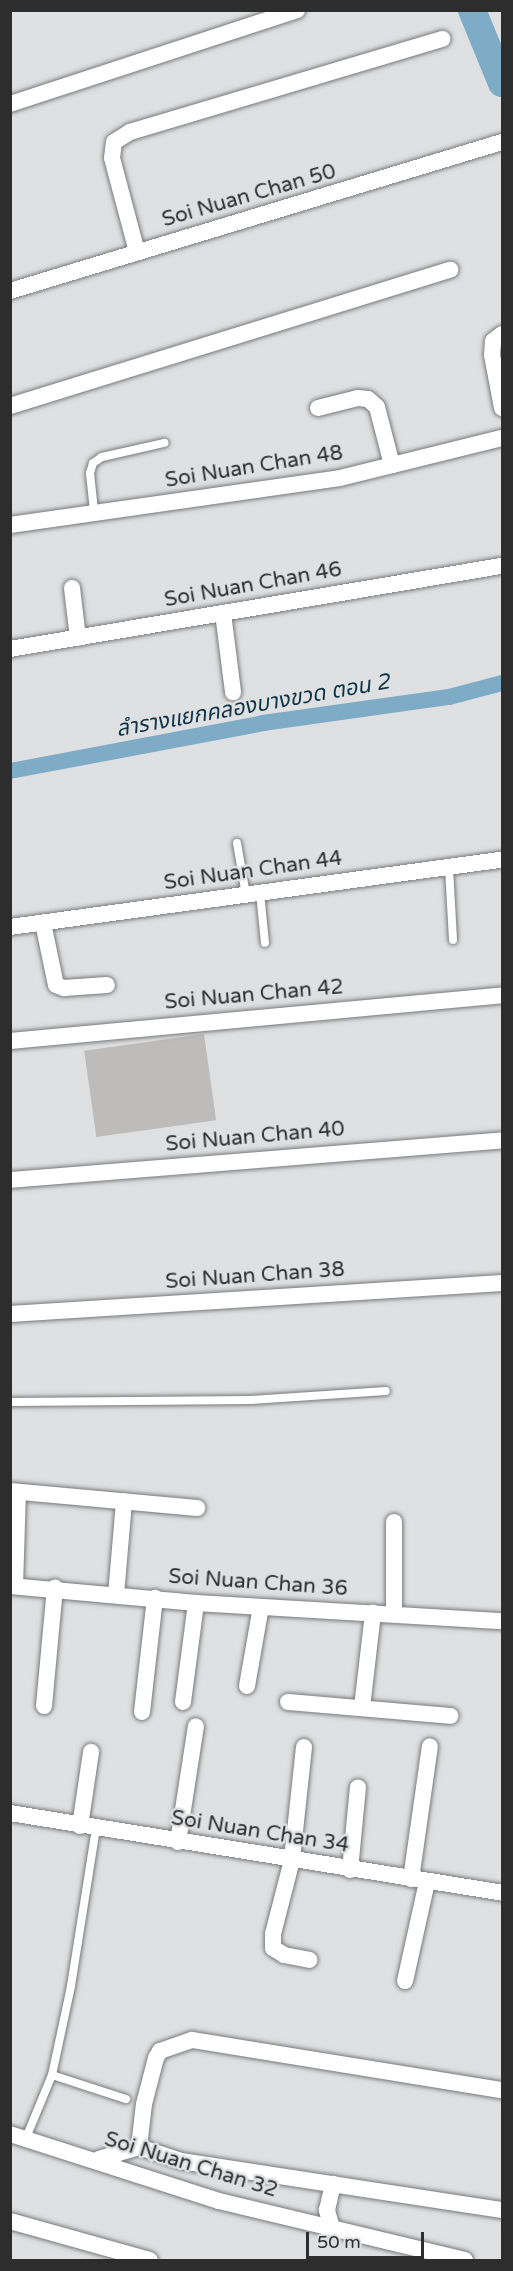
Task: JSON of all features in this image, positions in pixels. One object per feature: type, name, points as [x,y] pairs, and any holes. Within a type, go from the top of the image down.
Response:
[{"type":"street","points":[[10,104],[297,10]]},
{"type":"street","points":[[137,252],[112,158],[114,142],[130,132],[442,39]]},
{"type":"street","name":"Soi Nuan Chan 50","points":[[10,291],[501,143]]},
{"type":"street","points":[[10,406],[450,270]]},
{"type":"street","points":[[502,334],[493,341],[492,355],[502,408]]},
{"type":"street","points":[[318,408],[358,398],[368,399],[376,407],[392,465]]},
{"type":"street","name":"Soi Nuan Chan 48","points":[[10,525],[94,512],[199,500],[340,478],[502,438]]},
{"type":"street","name":"Soi Nuan Chan 46","points":[[10,649],[502,566]]},
{"type":"street","points":[[72,588],[78,638]]},
{"type":"street","points":[[223,613],[233,692]]},
{"type":"street","name":"Soi Nuan Chan 44","points":[[10,927],[502,860]]},
{"type":"street","points":[[43,923],[56,985],[64,988],[107,985]]},
{"type":"street","name":"Soi Nuan Chan 42","points":[[10,1041],[502,995]]},
{"type":"street","name":"Soi Nuan Chan 40","points":[[10,1180],[502,1140]]},
{"type":"street","name":"Soi Nuan Chan 38","points":[[10,1314],[502,1283]]},
{"type":"street","points":[[13,1586],[14,1492],[197,1508]]},
{"type":"street","points":[[116,1595],[124,1501]]},
{"type":"street","points":[[394,1522],[394,1614]]},
{"type":"street","name":"Soi Nuan Chan 36","points":[[13,1586],[55,1588],[196,1603],[502,1622]]},
{"type":"street","points":[[44,1706],[55,1588]]},
{"type":"street","points":[[142,1712],[155,1598]]},
{"type":"street","points":[[183,1702],[196,1603]]},
{"type":"street","points":[[247,1686],[261,1607]]},
{"type":"street","points":[[362,1707],[373,1613]]},
{"type":"street","points":[[288,1702],[450,1716]]},
{"type":"street","points":[[178,1842],[196,1726]]},
{"type":"street","points":[[405,1981],[419,1881],[430,1746]]},
{"type":"street","points":[[304,1747],[291,1860],[273,1934],[273,1948],[284,1955],[310,1960]]},
{"type":"street","points":[[88,1827],[91,1752]]},
{"type":"street","points":[[350,1869],[358,1787]]},
{"type":"street","name":"Soi Nuan Chan 34","points":[[10,1813],[502,1893]]},
{"type":"street","points":[[139,2147],[144,2104],[156,2058],[160,2051],[192,2040],[502,2090]]},
{"type":"street","name":"Soi Nuan Chan 32","points":[[18,2136],[99,2159],[219,2201],[465,2260]]},
{"type":"street","points":[[99,2159],[139,2147],[181,2161],[502,2210]]},
{"type":"street","points":[[332,2228],[327,2210],[333,2184]]},
{"type":"street","points":[[10,2221],[150,2260]]},
{"type":"lane","points":[[94,512],[90,472],[93,463],[102,458],[164,443]]},
{"type":"lane","points":[[237,843],[265,943]]},
{"type":"lane","points":[[448,868],[453,940]]},
{"type":"lane","points":[[10,1402],[251,1400],[386,1391]]},
{"type":"lane","points":[[18,2136],[52,2075],[71,1986],[88,1827]]},
{"type":"lane","points":[[52,2075],[126,2099]]},
{"type":"building","points":[[204,1034],[216,1120],[96,1137],[84,1051]]},
{"type":"waterway","points":[[472,10],[502,83]]},
{"type":"waterway","name":"ลำรางแยกคลองบางขวด ตอน 2","points":[[10,771],[263,723],[449,697],[502,683]]}]
